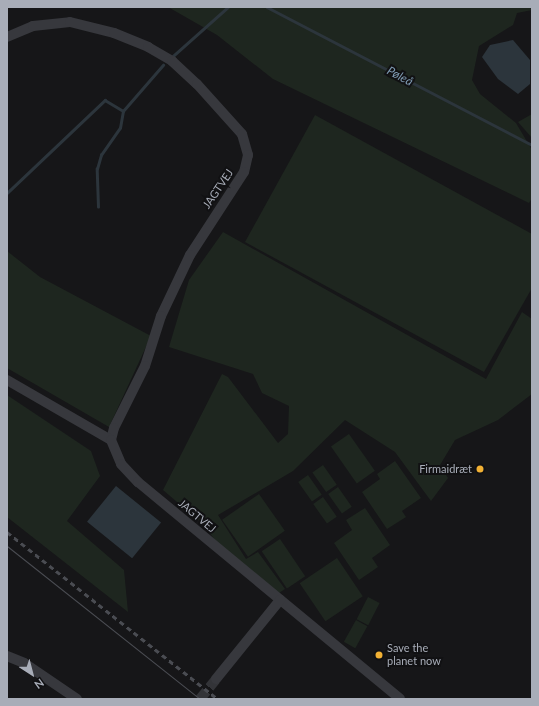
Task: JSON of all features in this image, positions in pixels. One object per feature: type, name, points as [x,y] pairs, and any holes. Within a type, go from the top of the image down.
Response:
[{"type":"street","name":"JAGTVEJ","points":[[7,37],[33,26],[70,22],[114,33],[148,47],[172,61],[197,84],[242,134],[248,155],[244,172],[190,255],[161,316],[145,366],[114,428],[111,440],[121,464],[138,482],[400,699]]},
{"type":"street","points":[[7,380],[111,440]]},
{"type":"street","points":[[216,680],[280,600]]},
{"type":"street","points":[[7,656],[24,663],[77,699]]},
{"type":"shaded area","points":[[168,7],[532,7],[532,10],[517,13],[513,25],[479,46],[472,80],[480,94],[516,123],[532,150],[532,198],[529,203],[273,79],[217,35]]},
{"type":"shaded area","points":[[513,40],[530,60],[530,84],[518,94],[498,79],[482,57],[490,45]]},
{"type":"shaded area","points":[[532,114],[532,138],[518,122]]},
{"type":"shaded area","points":[[315,115],[532,234],[532,288],[484,372],[245,242]]},
{"type":"shaded area","points":[[223,232],[486,379],[522,312],[532,319],[532,394],[498,420],[455,440],[440,465],[448,478],[431,501],[395,452],[345,420],[293,471],[218,515],[246,559],[258,552],[285,589],[279,593],[217,543],[204,525],[163,490],[222,374],[228,377],[278,443],[288,434],[289,406],[262,393],[253,374],[169,347],[189,280]]},
{"type":"shaded area","points":[[7,251],[40,277],[151,336],[109,427],[7,368]]},
{"type":"shaded area","points":[[7,395],[91,451],[100,476],[67,521],[124,570],[128,612],[7,517]]},
{"type":"shaded area","points":[[349,434],[375,471],[357,483],[331,447]]},
{"type":"shaded area","points":[[395,461],[421,498],[402,511],[406,517],[387,529],[362,492],[380,479],[377,474]]},
{"type":"shaded area","points":[[323,465],[337,485],[326,492],[312,472]]},
{"type":"shaded area","points":[[308,475],[322,495],[312,502],[298,482]]},
{"type":"shaded area","points":[[116,486],[161,523],[132,558],[87,522]]},
{"type":"shaded area","points":[[338,487],[352,507],[342,514],[328,494]]},
{"type":"shaded area","points":[[259,494],[285,531],[248,557],[222,520]]},
{"type":"shaded area","points":[[323,497],[337,517],[327,524],[313,504]]},
{"type":"shaded area","points":[[365,508],[390,545],[372,558],[378,567],[359,580],[334,543],[352,530],[346,520]]},
{"type":"shaded area","points":[[280,539],[305,576],[287,589],[262,551]]},
{"type":"shaded area","points":[[337,558],[363,596],[325,621],[300,583]]},
{"type":"shaded area","points":[[368,597],[380,603],[368,625],[357,619]]},
{"type":"shaded area","points":[[356,620],[367,626],[355,648],[344,642]]},
{"type":"waterway","points":[[173,56],[228,7]]},
{"type":"waterway","name":"Pøleå","points":[[267,7],[532,145]]},
{"type":"waterway","points":[[7,193],[105,100],[123,111],[163,65]]},
{"type":"waterway","points":[[98,207],[97,169],[101,155],[120,128],[123,111]]},
{"type":"tunnel","points":[[200,699],[216,679]]},
{"type":"tram line","points":[[7,546],[200,699]]},
{"type":"railway","points":[[7,532],[218,699]]},
{"type":"place","name":"Firmaidræt","points":[[480,469]]},
{"type":"place","name":"Save the planet now","points":[[379,655]]}]
